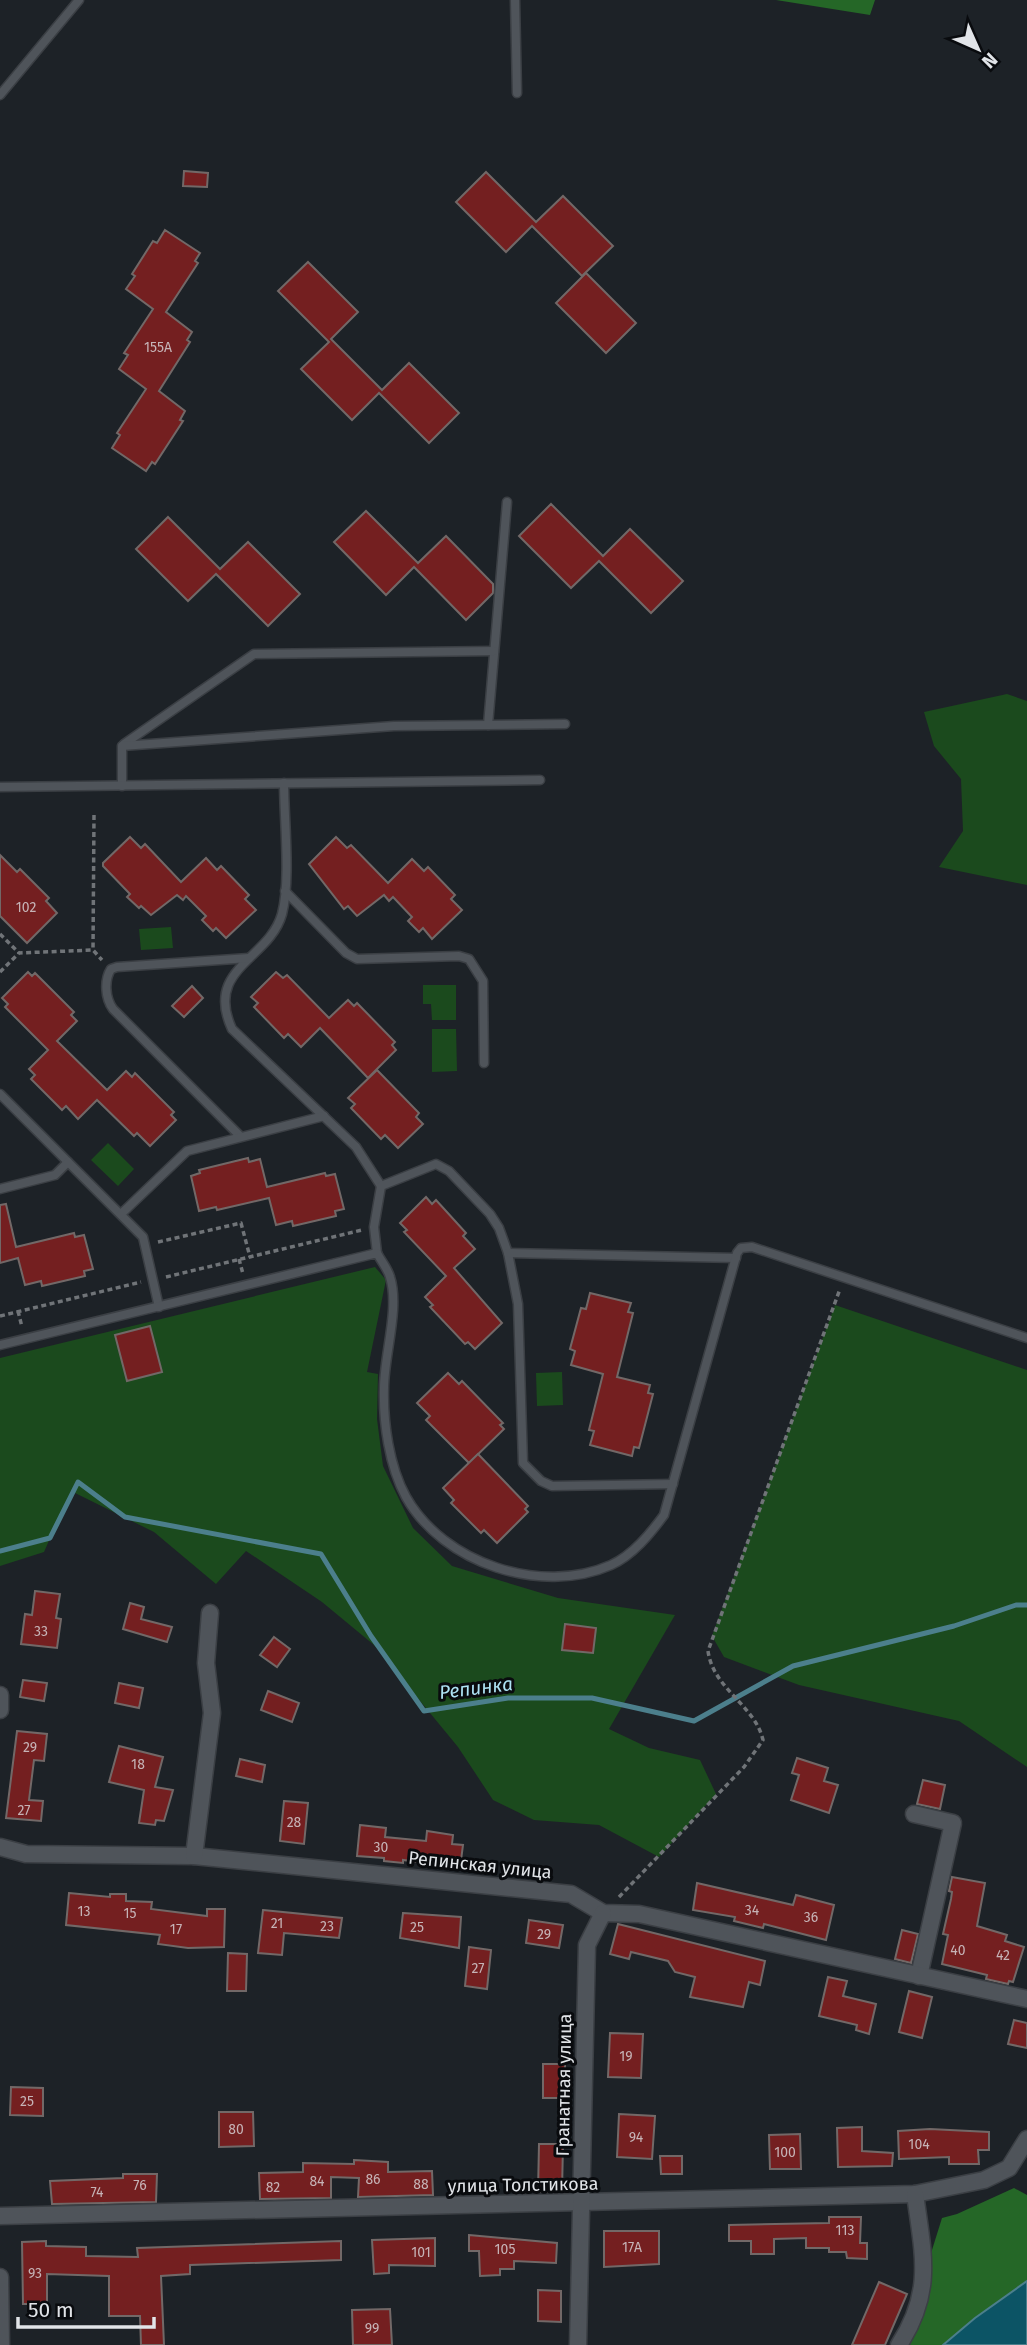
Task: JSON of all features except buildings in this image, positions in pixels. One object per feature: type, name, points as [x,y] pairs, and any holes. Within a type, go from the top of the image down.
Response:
[{"type":"street","points":[[194,1856],[212,1713],[206,1663],[210,1613]]},
{"type":"street","points":[[0,1696],[0,1710]]},
{"type":"street","points":[[914,1814],[953,1824],[919,1976]]},
{"type":"street","name":"Репинская улица","points":[[0,1847],[26,1854],[194,1856],[571,1894],[603,1913]]},
{"type":"street","points":[[603,1913],[639,1913],[1027,1999]]},
{"type":"street","name":"Гранатная улица","points":[[578,2345],[587,1945],[603,1913]]},
{"type":"street","name":"улица Толстикова","points":[[0,2216],[580,2204],[865,2193],[915,2194],[984,2180],[1009,2168],[1027,2139]]},
{"type":"street","points":[[899,2345],[920,2307],[924,2270],[915,2194]]},
{"type":"street","points":[[0,2277],[1,2345]]},
{"type":"lane","points":[[0,95],[79,0]]},
{"type":"lane","points":[[515,0],[517,93]]},
{"type":"lane","points":[[488,725],[507,502]]},
{"type":"lane","points":[[122,746],[254,654],[495,650]]},
{"type":"lane","points":[[122,746],[394,726],[565,724]]},
{"type":"lane","points":[[122,746],[122,786]]},
{"type":"lane","points":[[0,787],[540,780]]},
{"type":"lane","points":[[284,783],[285,891],[282,916],[233,974],[226,993],[225,1013],[232,1029],[356,1147],[381,1186],[374,1227],[377,1253],[391,1278],[392,1314],[384,1387],[388,1441],[405,1496],[432,1531],[466,1555],[512,1572],[562,1578],[611,1565],[647,1539],[664,1515],[741,1248],[752,1247],[1027,1338]]},
{"type":"lane","points":[[285,891],[346,953],[357,959],[459,956],[469,959],[483,981],[484,1063]]},
{"type":"lane","points":[[240,1136],[113,1009],[107,996],[107,976],[111,969],[249,958]]},
{"type":"lane","points":[[0,1094],[138,1231],[146,1245],[159,1307]]},
{"type":"lane","points":[[121,1214],[187,1151],[324,1116]]},
{"type":"lane","points":[[0,1189],[54,1175],[68,1162]]},
{"type":"lane","points":[[381,1186],[436,1164],[443,1167],[490,1214],[499,1228],[508,1253],[519,1304],[523,1463],[541,1481],[552,1486],[673,1484]]},
{"type":"lane","points":[[0,1345],[377,1253]]},
{"type":"lane","points":[[508,1253],[736,1258]]},
{"type":"path","points":[[94,815],[93,950],[111,969]]},
{"type":"path","points":[[0,934],[19,953]]},
{"type":"path","points":[[0,972],[19,953],[93,950]]},
{"type":"path","points":[[146,1245],[241,1223],[250,1257]]},
{"type":"path","points":[[0,1316],[240,1262],[250,1257],[374,1227]]},
{"type":"path","points":[[603,1913],[744,1768],[763,1740],[760,1725],[728,1691],[709,1662],[708,1651],[835,1305]]},
{"type":"path","points":[[18,1311],[22,1326]]},
{"type":"green space","points":[[776,0],[875,0],[870,15]]},
{"type":"green space","points":[[1007,694],[1027,701],[1027,885],[939,867],[963,831],[961,779],[934,746],[924,712]]},
{"type":"green space","points":[[171,927],[173,948],[141,950],[139,929]]},
{"type":"green space","points":[[423,985],[456,985],[456,1020],[432,1020],[431,1004],[423,1004]]},
{"type":"green space","points":[[432,1029],[456,1029],[457,1071],[432,1072]]},
{"type":"green space","points":[[108,1143],[134,1169],[118,1186],[91,1160]]},
{"type":"green space","points":[[375,1267],[386,1280],[367,1372],[378,1374],[377,1419],[383,1466],[413,1528],[452,1566],[558,1598],[675,1615],[609,1729],[649,1748],[700,1760],[716,1794],[659,1857],[599,1825],[534,1820],[493,1800],[458,1747],[374,1645],[322,1602],[246,1551],[216,1584],[154,1532],[71,1491],[44,1552],[0,1566],[0,1358]]},
{"type":"green space","points":[[835,1305],[1027,1370],[1027,1767],[959,1721],[799,1685],[724,1657],[712,1636]]},
{"type":"green space","points":[[562,1372],[563,1405],[537,1406],[536,1373]]},
{"type":"green space","points":[[1014,2188],[1027,2195],[1027,2281],[943,2345],[904,2345],[927,2297],[932,2250],[942,2218]]},
{"type":"water","points":[[1027,2281],[1027,2345],[943,2345],[975,2318]]},
{"type":"waterway","name":"Репинка","points":[[0,1551],[50,1538],[78,1482],[125,1517],[321,1554],[371,1636],[424,1711],[508,1698],[592,1698],[694,1721],[793,1666],[954,1626],[1016,1605],[1027,1605]]}]
